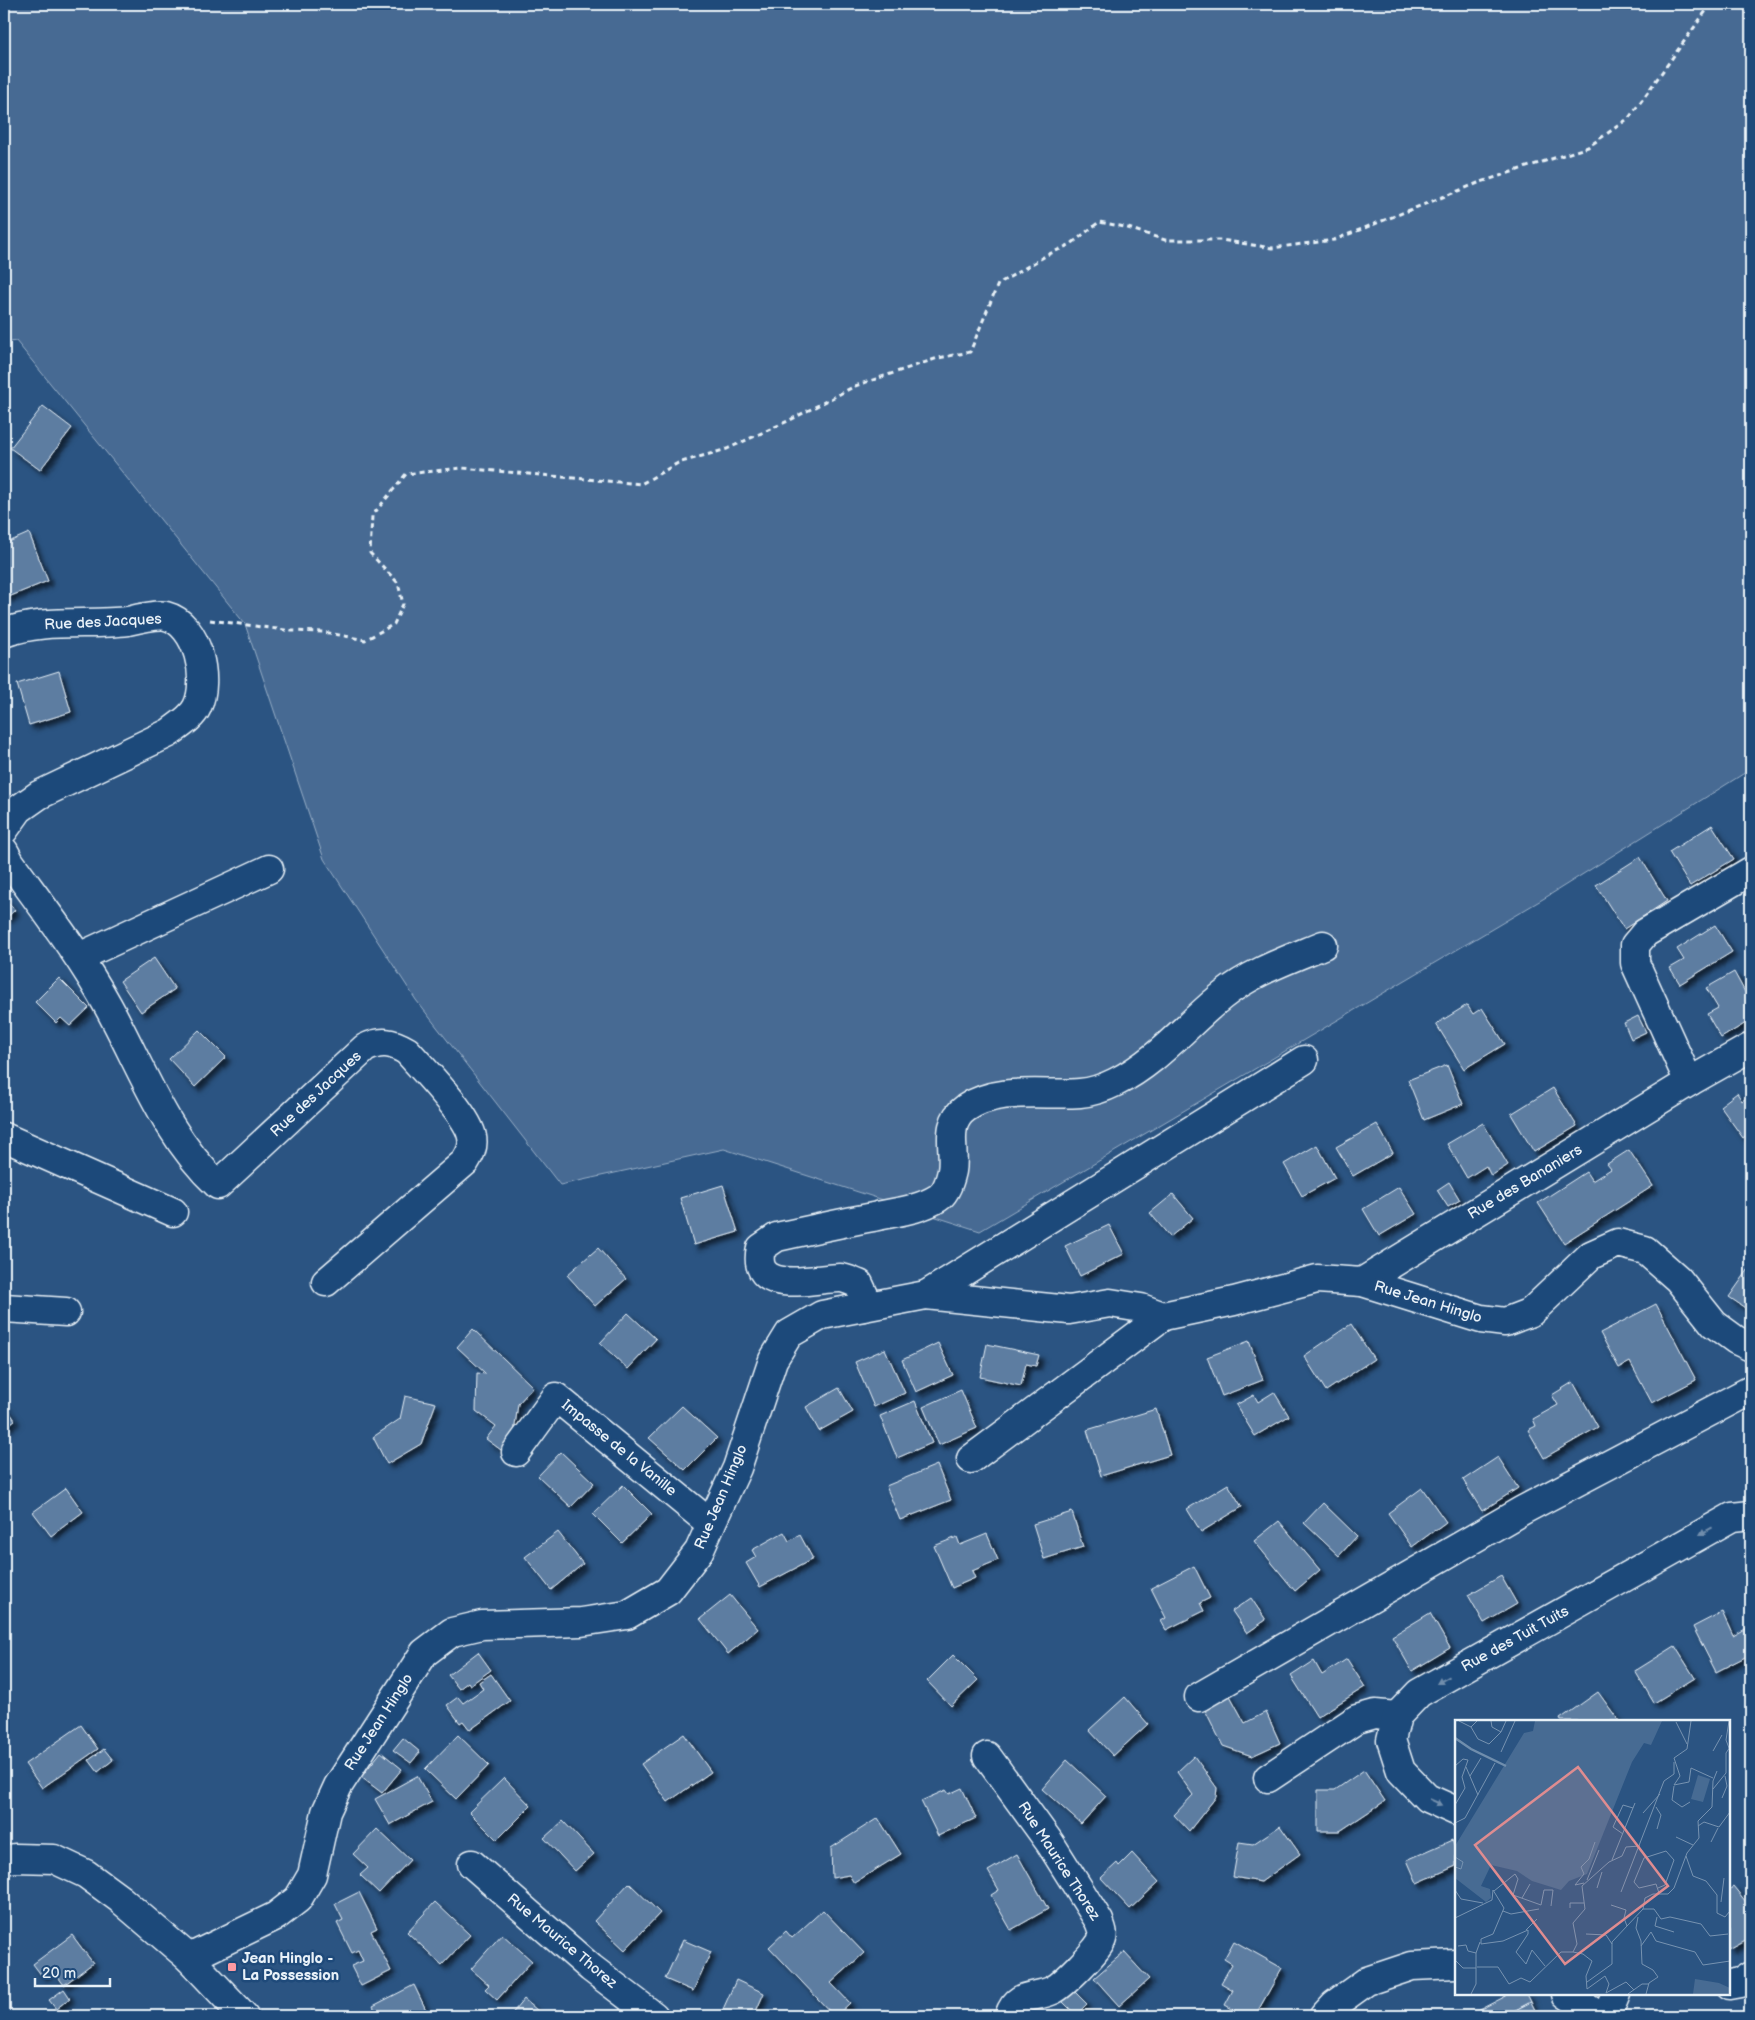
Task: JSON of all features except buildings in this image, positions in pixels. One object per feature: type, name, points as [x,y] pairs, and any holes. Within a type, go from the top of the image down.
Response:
[{"type":"street","name":"Rue des Jacques","points":[[4,633],[19,627],[105,624],[165,615],[179,624],[189,634],[198,651],[202,686],[197,708],[186,720],[169,733],[39,795],[19,809],[4,830]]},
{"type":"street","name":"Rue des Jacques","points":[[4,851],[79,957],[107,1005],[168,1123],[184,1148],[200,1168],[218,1185],[365,1048],[374,1043],[396,1044],[407,1051],[468,1123],[472,1134],[471,1152],[465,1162],[326,1282]]},
{"type":"street","points":[[79,957],[269,868]]},
{"type":"street","points":[[1688,1082],[1635,962],[1635,945],[1645,933],[1751,872]]},
{"type":"street","points":[[862,1307],[864,1297],[859,1284],[842,1278],[795,1282],[774,1280],[761,1269],[758,1260],[761,1248],[777,1236],[916,1208],[940,1197],[947,1188],[952,1170],[951,1133],[955,1120],[967,1107],[989,1098],[1013,1093],[1081,1093],[1118,1081],[1160,1051],[1223,996],[1255,973],[1323,946]]},
{"type":"street","name":"Rue des Bananiers","points":[[1362,1282],[1688,1082],[1751,1047]]},
{"type":"street","points":[[926,1294],[1304,1060]]},
{"type":"street","points":[[4,1137],[173,1212]]},
{"type":"street","name":"Rue Jean Hinglo","points":[[970,1459],[1163,1316],[1234,1301],[1317,1280],[1362,1282],[1481,1319],[1505,1322],[1531,1312],[1591,1255],[1618,1243],[1645,1250],[1678,1279],[1714,1324],[1736,1340],[1751,1347]]},
{"type":"street","name":"Rue Jean Hinglo","points":[[189,1958],[276,1916],[298,1899],[312,1875],[326,1812],[338,1786],[424,1653],[452,1632],[482,1625],[581,1622],[627,1615],[668,1591],[699,1551],[712,1524],[737,1468],[773,1360],[789,1334],[822,1315],[926,1294],[1069,1310],[1110,1303],[1141,1308],[1163,1316]]},
{"type":"street","points":[[4,1308],[66,1312]]},
{"type":"street","points":[[1199,1697],[1523,1510],[1751,1390]]},
{"type":"street","name":"Impasse de la Vanille","points":[[516,1452],[556,1397],[712,1524]]},
{"type":"street","name":"Rue des Tuit Tuits","points":[[1455,1811],[1427,1798],[1401,1771],[1391,1740],[1398,1716],[1419,1694],[1732,1517],[1751,1515]]},
{"type":"street","points":[[1268,1778],[1357,1719],[1375,1714],[1398,1716]]},
{"type":"street","name":"Rue Maurice Thorez","points":[[987,1756],[1050,1843],[1099,1920],[1103,1932],[1100,1944],[1094,1953],[1054,1990],[1018,2000],[1012,2008],[1010,2016]]},
{"type":"street","points":[[4,1860],[15,1858],[54,1859],[86,1874],[120,1899],[189,1958],[244,2016]]},
{"type":"street","name":"Rue Maurice Thorez","points":[[472,1864],[591,1968],[654,2016]]},
{"type":"street","points":[[1324,2016],[1335,2004],[1367,1981],[1412,1966],[1455,1964]]},
{"type":"street","points":[[1730,1985],[1740,1983],[1751,1976]]},
{"type":"street","points":[[1568,1995],[1599,2016]]},
{"type":"street","points":[[1606,2016],[1616,1995]]},
{"type":"path","points":[[209,620],[292,631],[324,632],[365,640],[394,624],[403,604],[398,583],[370,553],[372,516],[406,474],[462,468],[642,484],[678,463],[727,449],[790,420],[855,386],[938,358],[970,352],[998,284],[1047,255],[1071,244],[1099,222],[1125,227],[1165,240],[1221,240],[1272,248],[1334,240],[1478,182],[1588,148],[1629,118],[1711,4]]},
{"type":"shaded area","points":[[4,4],[1751,4],[1751,769],[1548,896],[980,1231],[724,1149],[560,1185],[416,1000],[324,859],[245,624],[16,341],[4,343]]},
{"type":"place","name":"Jean Hinglo - La Possession","points":[[232,1967]]}]
